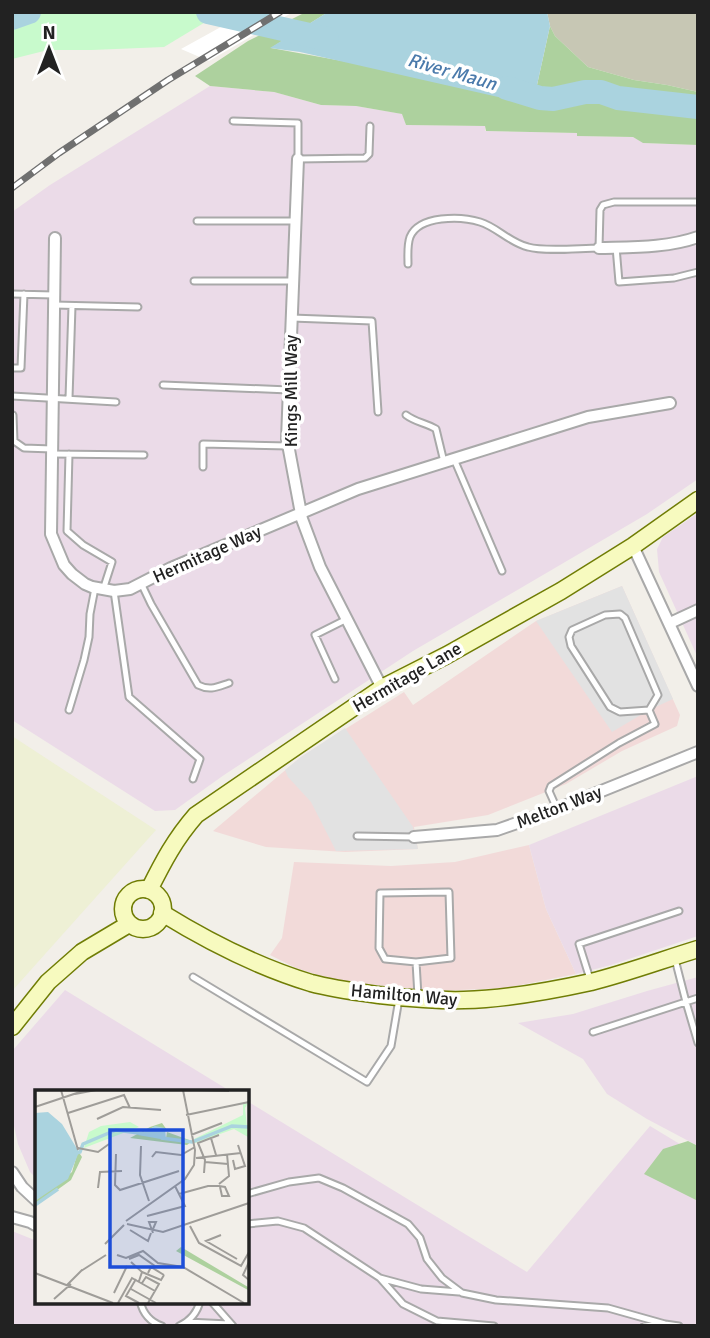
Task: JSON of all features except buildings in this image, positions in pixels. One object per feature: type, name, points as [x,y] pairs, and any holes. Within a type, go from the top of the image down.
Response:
[{"type":"street","name":"Kings Mill Way","points":[[298,159],[288,446],[301,513],[320,567],[382,688]]},
{"type":"street","points":[[599,248],[652,246],[698,237]]},
{"type":"street","points":[[55,238],[51,534],[64,565],[72,574],[85,584],[104,590]]},
{"type":"street","name":"Hermitage Way","points":[[104,590],[130,589],[172,568],[358,489],[588,417],[670,403]]},
{"type":"street","name":"Hermitage Lane","points":[[149,890],[166,855],[196,815],[382,688],[561,591],[633,546],[698,500]]},
{"type":"street","points":[[633,546],[698,686]]},
{"type":"street","points":[[670,623],[698,610]]},
{"type":"street","name":"Melton Way","points":[[414,837],[497,830],[557,809],[698,752]]},
{"type":"street","points":[[149,890],[160,897],[163,904],[162,913],[157,925],[150,929],[136,929],[129,924],[123,904],[132,892],[149,890]]},
{"type":"street","name":"Hamilton Way","points":[[162,913],[244,958],[313,984],[418,1000],[510,997],[592,982],[698,949]]},
{"type":"street","points":[[12,1027],[48,982],[82,952],[129,924]]},
{"type":"street","points":[[12,1172],[22,1187],[35,1198]]},
{"type":"street","points":[[12,1217],[35,1225]]},
{"type":"lane","points":[[233,121],[298,123],[298,159],[365,158],[369,154],[370,126]]},
{"type":"lane","points":[[408,264],[409,239],[415,229],[425,222],[442,218],[481,222],[518,245],[532,248],[599,248],[600,210],[603,205],[614,202],[697,202]]},
{"type":"lane","points":[[197,221],[295,221]]},
{"type":"lane","points":[[617,247],[619,282],[674,278],[698,272]]},
{"type":"lane","points":[[194,281],[293,281]]},
{"type":"lane","points":[[12,294],[24,294],[72,306],[138,307]]},
{"type":"lane","points":[[12,368],[22,368],[24,294]]},
{"type":"lane","points":[[69,398],[72,306]]},
{"type":"lane","points":[[292,318],[372,321],[378,412]]},
{"type":"lane","points":[[163,385],[289,390]]},
{"type":"lane","points":[[12,396],[117,402]]},
{"type":"lane","points":[[13,415],[14,441],[24,448],[69,454],[144,455]]},
{"type":"lane","points":[[406,415],[436,429],[502,571]]},
{"type":"lane","points":[[203,467],[203,444],[288,446]]},
{"type":"lane","points":[[69,454],[67,531],[83,545],[112,562],[104,590],[90,614],[87,648],[69,710]]},
{"type":"lane","points":[[51,516],[67,515]]},
{"type":"lane","points":[[141,583],[198,685],[211,689],[229,683]]},
{"type":"lane","points":[[104,590],[129,697],[200,759],[193,779]]},
{"type":"lane","points":[[620,614],[625,618],[658,695],[649,710],[620,712],[610,707],[572,646],[569,637],[572,630],[605,615],[620,614]]},
{"type":"lane","points":[[335,679],[315,635],[347,619]]},
{"type":"lane","points":[[557,809],[549,791],[551,786],[619,743],[655,724],[649,710]]},
{"type":"lane","points":[[357,836],[414,837]]},
{"type":"lane","points":[[449,892],[451,958],[416,962],[385,959],[379,948],[380,893],[449,892]]},
{"type":"lane","points":[[592,982],[579,944],[679,911]]},
{"type":"lane","points":[[675,956],[698,1043]]},
{"type":"lane","points":[[416,962],[418,1000]]},
{"type":"lane","points":[[193,977],[367,1082],[391,1046],[399,997]]},
{"type":"lane","points":[[593,1032],[698,998]]},
{"type":"lane","points":[[248,1194],[289,1182],[319,1178],[343,1188],[408,1224],[420,1238],[427,1259],[442,1278],[462,1293]]},
{"type":"lane","points":[[248,1224],[278,1221],[304,1228],[380,1278],[403,1304],[437,1321],[494,1326]]},
{"type":"lane","points":[[380,1278],[421,1289],[496,1300],[608,1308],[679,1326]]},
{"type":"lane","points":[[139,1303],[151,1320],[162,1326]]},
{"type":"lane","points":[[178,1326],[187,1322],[199,1303]]},
{"type":"lane","points":[[213,1303],[231,1325]]},
{"type":"lane","points":[[187,1322],[231,1325]]},
{"type":"lane","points":[[644,1326],[665,1324]]},
{"type":"shaded area","points":[[547,12],[698,12],[698,92],[634,80],[588,67],[555,36]]},
{"type":"shaded area","points":[[210,86],[274,92],[321,105],[356,106],[403,114],[406,125],[485,126],[485,131],[577,133],[578,136],[633,137],[644,143],[698,145],[698,479],[647,514],[413,651],[175,810],[155,811],[12,720],[12,212],[50,185]]},
{"type":"shaded area","points":[[698,513],[698,658],[659,572],[657,549],[663,537]]},
{"type":"shaded area","points":[[622,586],[680,715],[677,726],[622,751],[566,784],[488,815],[414,827],[418,849],[345,852],[266,847],[213,831],[301,757],[404,692],[413,705],[536,621]]},
{"type":"shaded area","points":[[622,586],[673,699],[612,732],[536,621]]},
{"type":"shaded area","points":[[345,728],[413,827],[418,849],[336,851],[311,802],[288,777],[285,770]]},
{"type":"shaded area","points":[[12,736],[156,830],[12,991]]},
{"type":"shaded area","points":[[698,776],[698,936],[576,974],[546,909],[529,845]]},
{"type":"shaded area","points":[[529,845],[546,909],[576,974],[505,988],[435,991],[337,981],[296,968],[270,955],[282,938],[294,862],[391,866],[455,862]]},
{"type":"shaded area","points":[[698,977],[698,1146],[607,1094],[583,1059],[518,1023],[573,1014]]},
{"type":"shaded area","points":[[65,990],[228,1090],[35,1090],[35,1177],[30,1172],[18,1144],[12,1117],[13,1050]]},
{"type":"shaded area","points":[[248,1102],[527,1272],[650,1126],[698,1155],[698,1326],[12,1326],[12,1231],[35,1240],[35,1303],[248,1303]]},
{"type":"green space","points":[[12,12],[222,12],[164,47],[48,50],[12,59]]},
{"type":"green space","points":[[328,12],[271,48],[540,97],[537,85],[550,26],[555,36],[588,67],[634,80],[698,92],[698,145],[643,143],[633,137],[577,136],[577,133],[486,131],[485,126],[406,125],[402,114],[356,106],[321,105],[274,92],[210,86],[195,76],[248,41],[304,13]]},
{"type":"green space","points":[[688,1141],[698,1146],[698,1201],[644,1174],[663,1149]]},
{"type":"water","points":[[328,12],[547,12],[550,26],[537,85],[540,98],[507,99],[300,52],[270,48]]},
{"type":"pier","points":[[248,12],[293,12],[209,61],[181,49]]},
{"type":"waterway","name":"River Maun","points":[[12,18],[29,12]]},
{"type":"waterway","name":"River Maun","points":[[208,12],[327,39]]},
{"type":"waterway","name":"River Maun","points":[[507,88],[540,98],[553,99],[585,92],[601,92],[618,98],[698,107]]},
{"type":"railway","points":[[12,188],[168,80],[280,12]]}]
